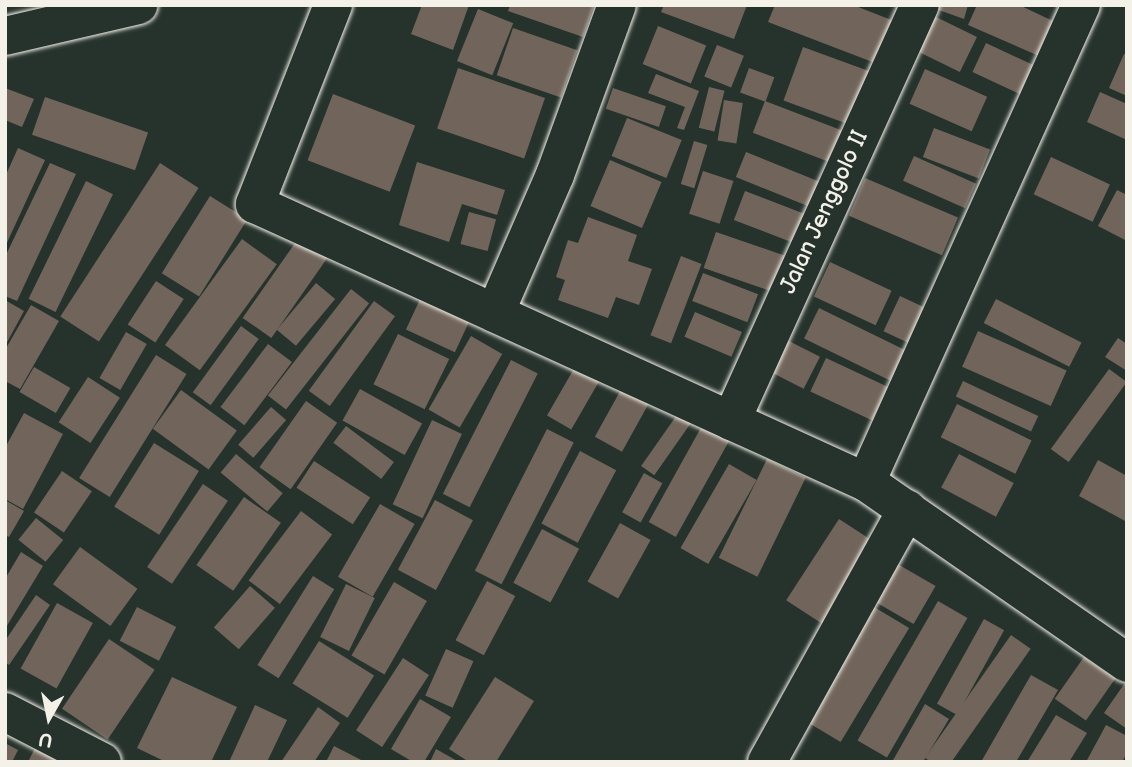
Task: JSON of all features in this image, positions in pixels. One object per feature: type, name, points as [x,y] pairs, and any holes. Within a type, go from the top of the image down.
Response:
[{"type":"street","points":[[5,36],[138,5]]},
{"type":"street","points":[[333,5],[254,204],[866,482],[1127,663]]},
{"type":"street","points":[[495,313],[555,175],[617,5]]},
{"type":"street","name":"Jalan Jenggolo II","points":[[730,421],[920,5]]},
{"type":"street","points":[[866,482],[1081,5]]},
{"type":"street","points":[[767,762],[907,509]]},
{"type":"street","points":[[5,712],[102,762]]},
{"type":"building","points":[[422,5],[469,5],[453,50],[411,34]]},
{"type":"building","points":[[510,5],[594,5],[583,37],[508,11]]},
{"type":"building","points":[[664,5],[747,5],[734,39],[661,12]]},
{"type":"building","points":[[775,5],[853,5],[899,23],[883,66],[768,22]]},
{"type":"building","points":[[938,5],[968,5],[964,19],[936,9]]},
{"type":"building","points":[[977,5],[1019,5],[1055,22],[1039,56],[968,25]]},
{"type":"building","points":[[478,9],[513,23],[492,75],[457,61]]},
{"type":"building","points":[[932,15],[977,37],[960,72],[915,50]]},
{"type":"building","points":[[658,26],[706,45],[691,83],[643,64]]},
{"type":"building","points":[[513,28],[577,50],[561,97],[497,75]]},
{"type":"building","points":[[986,43],[1043,70],[1030,99],[972,72]]},
{"type":"building","points":[[717,45],[744,56],[731,87],[704,77]]},
{"type":"building","points":[[803,47],[873,73],[854,126],[784,101]]},
{"type":"building","points":[[1124,54],[1127,55],[1127,96],[1109,88]]},
{"type":"building","points":[[458,68],[545,98],[524,158],[437,129]]},
{"type":"building","points":[[749,68],[774,77],[765,102],[740,92]]},
{"type":"building","points":[[925,69],[987,97],[972,131],[910,104]]},
{"type":"building","points":[[656,74],[699,91],[684,130],[677,128],[685,107],[648,93]]},
{"type":"building","points":[[709,87],[725,91],[714,132],[699,128]]},
{"type":"building","points":[[5,88],[34,99],[22,127],[5,120]]},
{"type":"building","points":[[613,88],[666,106],[659,127],[606,109]]},
{"type":"building","points":[[1100,92],[1127,104],[1127,140],[1087,122]]},
{"type":"building","points":[[333,94],[415,126],[390,192],[308,160]]},
{"type":"building","points":[[45,97],[148,132],[135,170],[32,135]]},
{"type":"building","points":[[724,100],[743,103],[736,143],[718,140]]},
{"type":"building","points":[[765,101],[850,134],[838,165],[753,133]]},
{"type":"building","points":[[627,118],[682,140],[666,178],[612,156]]},
{"type":"building","points":[[934,128],[990,150],[979,178],[923,157]]},
{"type":"building","points":[[694,141],[707,145],[694,188],[681,184]]},
{"type":"building","points":[[18,148],[45,160],[5,247],[5,177]]},
{"type":"building","points":[[746,152],[826,184],[816,209],[736,177]]},
{"type":"building","points":[[914,156],[976,184],[965,208],[903,181]]},
{"type":"building","points":[[1051,157],[1110,184],[1093,222],[1034,194]]},
{"type":"building","points":[[610,160],[662,182],[642,228],[590,206]]},
{"type":"building","points":[[417,162],[505,190],[497,215],[462,204],[449,242],[399,225]]},
{"type":"building","points":[[50,163],[76,174],[17,301],[5,296],[5,257]]},
{"type":"building","points":[[160,163],[199,188],[99,342],[60,316]]},
{"type":"building","points":[[703,171],[733,181],[720,224],[689,214]]},
{"type":"building","points":[[865,178],[958,217],[942,255],[849,216]]},
{"type":"building","points":[[86,181],[113,194],[56,312],[29,299]]},
{"type":"building","points":[[1117,190],[1127,195],[1127,241],[1098,226]]},
{"type":"building","points":[[745,191],[818,219],[807,248],[734,220]]},
{"type":"building","points":[[210,196],[247,219],[199,296],[162,273]]},
{"type":"building","points":[[469,212],[496,219],[488,251],[460,244]]},
{"type":"building","points":[[588,217],[637,235],[628,261],[652,269],[639,305],[616,297],[608,318],[558,300],[565,280],[556,277],[568,240],[578,243]]},
{"type":"building","points":[[716,232],[786,256],[774,292],[704,268]]},
{"type":"building","points":[[300,236],[329,256],[271,338],[243,318]]},
{"type":"building","points":[[242,239],[277,264],[200,370],[165,345]]},
{"type":"building","points":[[681,256],[702,264],[671,343],[651,335]]},
{"type":"building","points":[[830,262],[892,291],[876,325],[814,296]]},
{"type":"building","points":[[703,273],[758,294],[747,322],[692,301]]},
{"type":"building","points":[[156,281],[184,299],[155,343],[128,325]]},
{"type":"building","points":[[316,283],[335,299],[296,346],[277,330]]},
{"type":"building","points":[[351,289],[369,303],[286,410],[268,395]]},
{"type":"building","points":[[422,295],[471,318],[455,352],[406,329]]},
{"type":"building","points":[[900,296],[936,313],[920,348],[884,331]]},
{"type":"building","points":[[996,299],[1082,343],[1069,367],[984,323]]},
{"type":"building","points":[[5,300],[24,311],[5,346]]},
{"type":"building","points":[[374,301],[395,316],[330,406],[309,391]]},
{"type":"building","points":[[31,305],[59,321],[20,389],[5,381],[5,350]]},
{"type":"building","points":[[819,308],[908,351],[893,382],[804,339]]},
{"type":"building","points":[[695,312],[742,332],[731,357],[684,337]]},
{"type":"building","points":[[241,326],[259,339],[211,405],[193,392]]},
{"type":"building","points":[[978,331],[1067,370],[1051,406],[962,367]]},
{"type":"building","points":[[126,332],[147,344],[120,390],[100,378]]},
{"type":"building","points":[[398,334],[449,359],[425,409],[373,384]]},
{"type":"building","points":[[471,336],[502,354],[460,428],[428,410]]},
{"type":"building","points":[[1118,338],[1127,344],[1127,371],[1105,357]]},
{"type":"building","points":[[787,340],[820,357],[804,389],[771,372]]},
{"type":"building","points":[[268,344],[292,362],[244,425],[220,407]]},
{"type":"building","points":[[156,355],[187,374],[110,497],[79,478]]},
{"type":"building","points":[[826,358],[891,388],[876,422],[810,392]]},
{"type":"building","points":[[511,360],[538,374],[470,507],[443,494]]},
{"type":"building","points":[[579,360],[603,374],[571,429],[547,415]]},
{"type":"building","points":[[34,367],[70,388],[56,413],[20,392]]},
{"type":"building","points":[[1109,369],[1127,382],[1069,462],[1051,449]]},
{"type":"building","points":[[88,377],[120,398],[90,443],[59,422]]},
{"type":"building","points":[[963,381],[1038,416],[1031,431],[956,396]]},
{"type":"building","points":[[623,386],[650,401],[622,452],[595,437]]},
{"type":"building","points":[[360,389],[422,423],[405,455],[343,420]]},
{"type":"building","points":[[181,390],[237,431],[209,469],[153,429]]},
{"type":"building","points":[[306,401],[337,423],[291,489],[260,467]]},
{"type":"building","points":[[957,404],[1032,440],[1015,474],[941,437]]},
{"type":"building","points":[[271,407],[286,420],[253,458],[238,445]]},
{"type":"building","points":[[679,412],[692,421],[654,475],[641,466]]},
{"type":"building","points":[[24,413],[63,434],[23,509],[5,499],[5,448]]},
{"type":"building","points":[[432,420],[462,434],[423,518],[393,504]]},
{"type":"building","points":[[703,424],[730,439],[676,537],[649,522]]},
{"type":"building","points":[[346,426],[394,462],[381,479],[333,443]]},
{"type":"building","points":[[547,429],[574,443],[502,584],[475,571]]},
{"type":"building","points":[[154,443],[199,471],[159,535],[114,507]]},
{"type":"building","points":[[580,451],[616,470],[578,543],[542,523]]},
{"type":"building","points":[[236,454],[283,493],[267,512],[221,472]]},
{"type":"building","points":[[959,454],[1014,483],[996,517],[941,488]]},
{"type":"building","points":[[767,459],[806,478],[757,577],[719,558]]},
{"type":"building","points":[[1098,460],[1127,476],[1127,522],[1079,496]]},
{"type":"building","points":[[314,461],[370,497],[353,524],[297,488]]},
{"type":"building","points":[[729,464],[757,480],[708,564],[680,548]]},
{"type":"building","points":[[62,471],[92,491],[64,533],[34,512]]},
{"type":"building","points":[[644,473],[662,483],[641,523],[622,512]]},
{"type":"building","points":[[203,484],[228,501],[172,584],[147,567]]},
{"type":"building","points":[[244,497],[281,523],[233,591],[196,565]]},
{"type":"building","points":[[5,500],[24,511],[9,537],[5,535]]},
{"type":"building","points":[[435,500],[473,520],[436,590],[398,570]]},
{"type":"building","points":[[380,504],[415,524],[373,597],[338,577]]},
{"type":"building","points":[[301,511],[332,534],[280,604],[249,580]]},
{"type":"building","points":[[36,518],[63,540],[46,562],[18,540]]},
{"type":"building","points":[[839,519],[875,542],[822,624],[786,600]]},
{"type":"building","points":[[620,523],[651,540],[618,599],[588,582]]},
{"type":"building","points":[[542,529],[579,549],[550,603],[513,583]]},
{"type":"building","points":[[80,547],[137,589],[110,626],[53,584]]},
{"type":"building","points":[[21,552],[43,566],[5,629],[5,579]]},
{"type":"building","points":[[894,562],[936,586],[914,624],[872,600]]},
{"type":"building","points":[[313,576],[334,589],[279,678],[257,665]]},
{"type":"building","points":[[487,581],[515,596],[484,655],[456,640]]},
{"type":"building","points":[[394,582],[427,601],[384,675],[352,656]]},
{"type":"building","points":[[346,584],[375,598],[349,651],[320,637]]},
{"type":"building","points":[[250,586],[275,608],[239,649],[214,628]]},
{"type":"building","points":[[36,595],[50,605],[9,665],[5,662],[5,641]]},
{"type":"building","points":[[938,601],[967,618],[887,757],[858,740]]},
{"type":"building","points":[[57,603],[93,623],[56,688],[21,669]]},
{"type":"building","points":[[137,607],[176,627],[159,661],[120,641]]},
{"type":"building","points":[[874,607],[909,628],[841,742],[805,721]]},
{"type":"building","points":[[984,619],[1004,630],[957,715],[937,704]]},
{"type":"building","points":[[1011,635],[1031,649],[951,762],[931,762],[925,758]]},
{"type":"building","points":[[109,639],[155,670],[108,739],[62,709]]},
{"type":"building","points":[[319,641],[374,675],[348,718],[293,683]]},
{"type":"building","points":[[446,649],[473,661],[453,708],[425,696]]},
{"type":"building","points":[[1084,657],[1115,679],[1086,721],[1055,699]]},
{"type":"building","points":[[403,658],[429,675],[382,747],[356,730]]},
{"type":"building","points":[[1031,675],[1058,690],[1016,762],[981,762]]},
{"type":"building","points":[[172,677],[237,707],[211,762],[166,762],[137,748]]},
{"type":"building","points":[[495,677],[534,701],[496,762],[469,762],[449,749]]},
{"type":"building","points":[[1127,680],[1127,729],[1104,713]]},
{"type":"building","points":[[420,699],[451,717],[424,762],[413,762],[391,749]]},
{"type":"building","points":[[925,704],[949,719],[923,762],[892,762]]},
{"type":"building","points":[[255,705],[287,720],[267,762],[229,762]]},
{"type":"building","points":[[318,707],[340,723],[314,762],[281,762]]},
{"type":"building","points":[[1056,715],[1087,733],[1069,762],[1027,762]]},
{"type":"building","points":[[1106,725],[1127,736],[1127,753],[1122,762],[1086,762]]},
{"type":"building","points":[[41,736],[92,762],[28,762]]},
{"type":"building","points":[[5,743],[18,750],[12,762],[5,762]]},
{"type":"building","points":[[334,746],[365,762],[326,762]]},
{"type":"building","points":[[436,749],[459,762],[430,762]]}]
